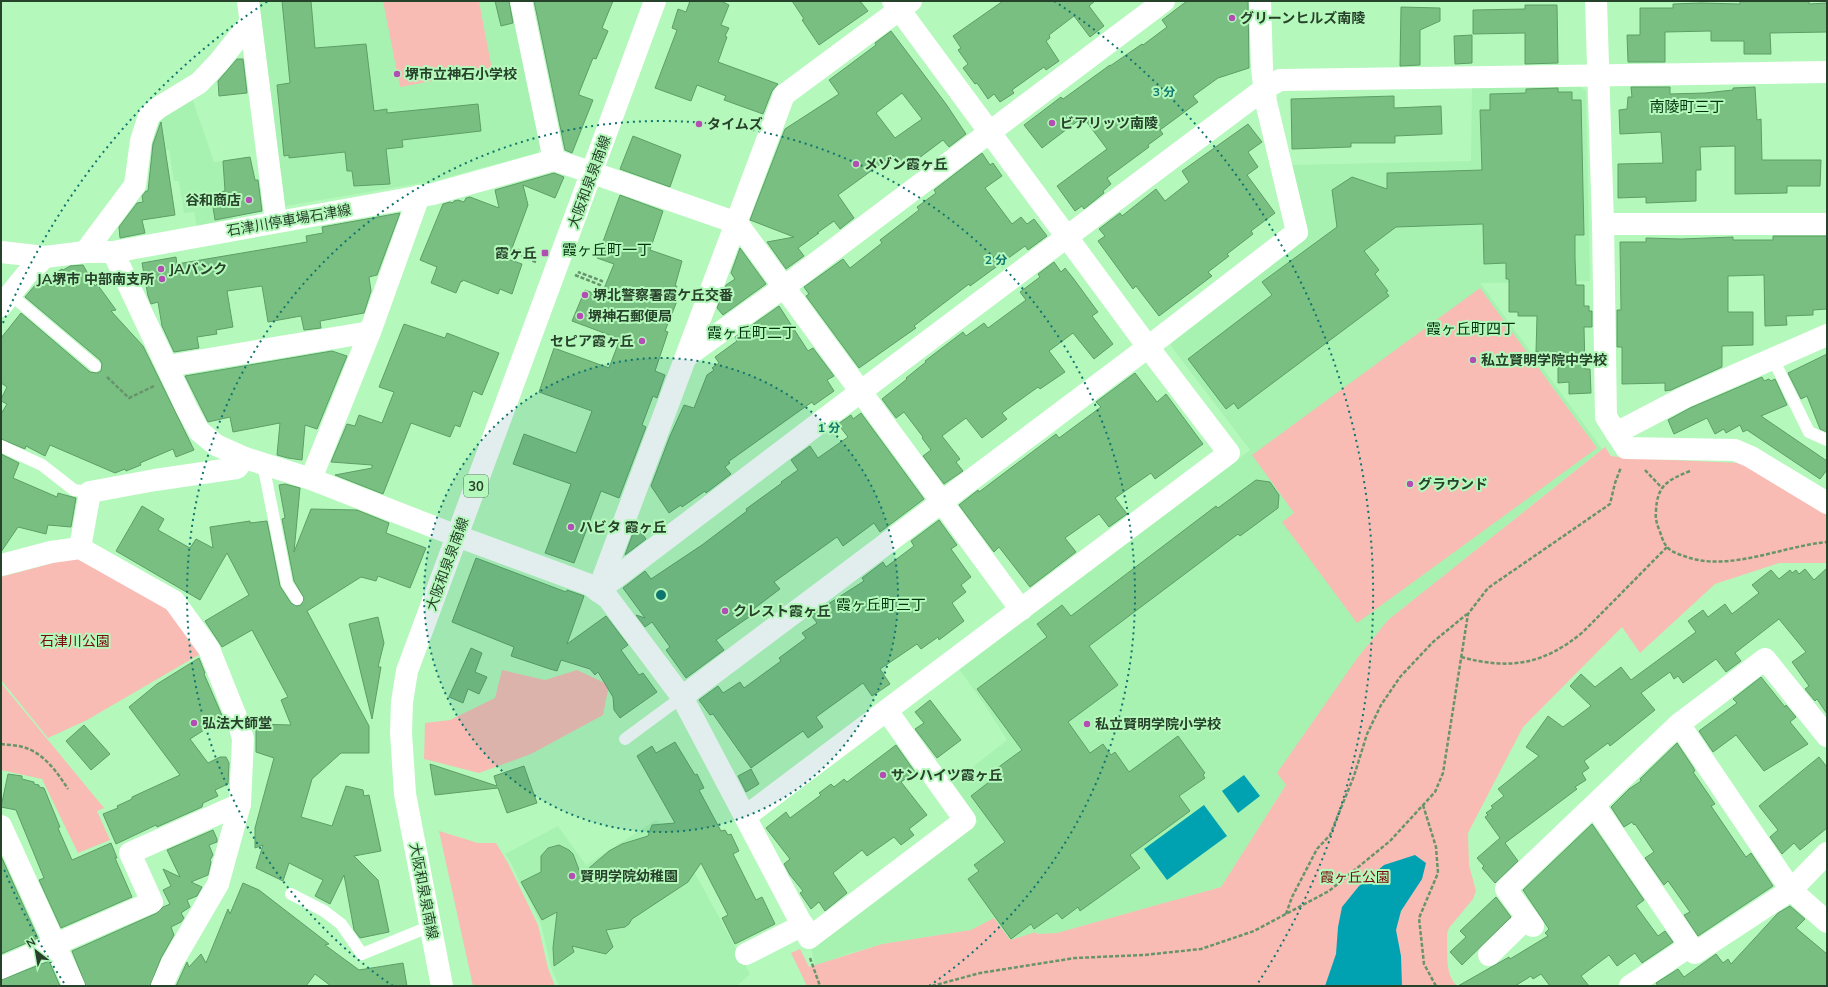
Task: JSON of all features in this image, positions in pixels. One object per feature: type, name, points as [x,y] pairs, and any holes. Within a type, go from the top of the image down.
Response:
[{"type":"street","points":[[248,1],[276,222]]},
{"type":"street","points":[[521,1],[554,160],[737,223],[1021,610]]},
{"type":"street","name":"大阪和泉泉南線","points":[[442,986],[405,794],[401,733],[402,702],[407,671],[655,1]]},
{"type":"street","points":[[687,356],[784,287],[1164,1]]},
{"type":"street","points":[[682,697],[1148,347],[1297,232],[1266,102],[1262,68],[1260,1]]},
{"type":"street","points":[[1596,1],[1606,417],[1621,440]]},
{"type":"street","points":[[598,591],[784,95],[901,4],[990,133],[1148,347],[1229,452],[746,816]]},
{"type":"street","points":[[85,252],[135,185],[141,141],[150,116],[158,108],[199,83],[218,63],[250,23]]},
{"type":"street","points":[[598,591],[860,392],[1264,89],[1280,80],[1827,72]]},
{"type":"street","name":"石津川停車場石津線","points":[[1,252],[45,257],[85,252],[113,252],[419,196],[554,160]]},
{"type":"street","points":[[311,479],[370,332],[419,196]]},
{"type":"street","points":[[1602,224],[1827,224]]},
{"type":"street","points":[[113,252],[199,431],[216,445],[254,461],[311,479],[457,536],[590,585],[608,598],[682,697],[809,938],[965,820],[886,711]]},
{"type":"street","points":[[6,300],[26,275],[45,257]]},
{"type":"street","points":[[170,372],[370,332]]},
{"type":"street","points":[[1621,440],[1685,397],[1827,335]]},
{"type":"street","points":[[1621,440],[1735,450],[1751,456],[1827,503]]},
{"type":"street","points":[[80,548],[90,492],[155,480],[237,468],[254,461]]},
{"type":"street","points":[[1,565],[51,552],[80,548],[174,601],[209,649],[239,724],[243,739],[240,804],[218,884],[172,963],[162,986]]},
{"type":"street","points":[[1489,955],[1530,922],[1506,889],[1595,806],[1679,724],[1766,659],[1827,736]]},
{"type":"street","points":[[1679,724],[1791,890],[1827,922]]},
{"type":"street","points":[[1,968],[152,902],[130,853],[240,804]]},
{"type":"street","points":[[1595,806],[1695,953],[1791,890],[1827,854]]},
{"type":"street","points":[[1,826],[74,986]]},
{"type":"street","points":[[746,954],[802,926]]},
{"type":"street","points":[[1630,986],[1690,946]]},
{"type":"lane","points":[[6,300],[95,366]]},
{"type":"lane","points":[[1773,359],[1809,432],[1827,440]]},
{"type":"lane","points":[[1,446],[42,465],[74,490],[90,492]]},
{"type":"lane","points":[[254,461],[287,584],[297,599]]},
{"type":"lane","points":[[625,739],[682,697]]},
{"type":"lane","points":[[291,894],[324,911],[341,924],[362,954],[431,926]]},
{"type":"path","points":[[531,260],[514,253],[516,249],[540,259]]},
{"type":"path","points":[[576,271],[602,281],[600,285],[583,278]]},
{"type":"path","points":[[106,376],[129,398],[170,372]]},
{"type":"path","points":[[1286,914],[1292,897],[1317,850],[1330,835],[1354,776],[1367,734],[1381,705],[1400,677],[1433,642],[1468,614],[1488,588],[1610,504],[1615,483],[1625,458],[1621,440]]},
{"type":"path","points":[[1642,467],[1662,488]]},
{"type":"path","points":[[1693,470],[1671,479],[1662,488],[1657,499],[1655,519],[1667,547],[1672,552],[1691,559],[1711,562],[1745,558],[1808,544],[1827,542]]},
{"type":"path","points":[[1461,657],[1493,664],[1514,665],[1551,654],[1573,641],[1583,632],[1667,547]]},
{"type":"path","points":[[932,986],[980,974],[1075,958],[1144,955],[1202,949],[1254,931],[1329,891],[1390,840],[1435,792],[1443,773],[1468,614]]},
{"type":"path","points":[[1,744],[23,747],[36,753],[59,774],[68,789]]},
{"type":"path","points":[[1423,805],[1436,847],[1438,873],[1418,918],[1424,964],[1436,986]]},
{"type":"path","points":[[812,965],[820,986]]},
{"type":"shaded area","name":"堺市立神石小学校","points":[[258,1],[510,1],[542,147],[537,153],[433,181],[285,206]]},
{"type":"shaded area","points":[[1577,84],[1586,91],[1590,281],[1480,283],[1602,449],[1388,620],[1358,657],[1286,785],[1221,887],[1057,933],[1037,934],[1036,932],[1010,940],[994,918],[971,930],[882,944],[847,954],[815,966],[811,948],[978,822],[951,784],[1007,740],[987,708],[959,669],[1250,450],[1171,346],[1172,339],[1308,236],[1291,165],[1471,161],[1472,87]]},
{"type":"shaded area","points":[[191,95],[214,162],[223,161],[233,220],[197,227],[194,212],[184,213],[179,181],[174,181],[169,150],[144,154],[153,118]]},
{"type":"shaded area","points":[[656,820],[673,833],[750,974],[737,986],[559,986],[551,967],[541,924],[510,861],[505,854],[558,826],[586,865]]},
{"type":"green space","points":[[383,1],[479,1],[492,70],[400,87]]},
{"type":"green space","name":"グラウンド","points":[[1480,288],[1597,448],[1357,623],[1282,522],[1294,513],[1252,455]]},
{"type":"green space","name":"霞ヶ丘公園","points":[[1605,447],[1611,456],[1625,458],[1740,463],[1827,512],[1827,563],[1779,563],[1715,584],[1640,653],[1622,627],[1523,727],[1468,833],[1469,865],[1476,891],[1473,899],[1449,928],[1447,934],[1448,968],[1453,981],[1457,986],[807,986],[791,953],[800,949],[809,967],[882,944],[971,930],[994,918],[1010,940],[1036,932],[1037,934],[1057,933],[1221,887],[1286,785],[1277,773],[1358,657],[1388,620]]},
{"type":"green space","name":"石津川公園","points":[[75,557],[166,607],[202,653],[87,720],[48,738],[1,680],[1,577]]},
{"type":"green space","points":[[502,670],[545,680],[577,670],[609,685],[603,715],[531,754],[479,773],[424,759],[425,723],[450,720],[495,698]]},
{"type":"green space","points":[[1,683],[104,808],[97,811],[110,840],[78,853],[42,779],[1,770]]},
{"type":"green space","points":[[439,831],[478,843],[496,843],[508,863],[538,925],[548,968],[555,986],[473,986]]},
{"type":"water","points":[[1244,775],[1260,796],[1238,813],[1222,791]]},
{"type":"water","points":[[1204,805],[1227,836],[1167,880],[1144,849]]},
{"type":"water","points":[[1415,855],[1426,863],[1422,879],[1401,911],[1396,930],[1401,956],[1402,986],[1325,986],[1336,954],[1338,927],[1342,907],[1359,886],[1384,865]]},
{"type":"building","points":[[282,1],[311,1],[315,48],[366,44],[374,111],[387,109],[387,113],[478,104],[481,131],[402,140],[403,147],[386,149],[390,184],[354,186],[352,171],[347,171],[345,152],[289,158],[289,155],[284,156],[277,85],[290,83]]},
{"type":"building","points":[[495,1],[509,1],[513,23],[501,26]]},
{"type":"building","points":[[534,1],[613,1],[602,28],[608,31],[596,59],[593,58],[579,93],[579,95],[593,100],[572,153],[565,150]]},
{"type":"building","points":[[690,1],[721,1],[729,5],[721,25],[729,28],[725,36],[727,37],[718,62],[778,84],[772,91],[763,114],[724,100],[726,96],[697,85],[691,101],[655,88],[677,30],[672,28],[678,9],[686,12]]},
{"type":"building","points":[[792,1],[860,1],[868,11],[819,45],[802,20],[804,19]]},
{"type":"building","points":[[1003,1],[1095,1],[1089,6],[1104,26],[1090,37],[1074,16],[1049,35],[1050,38],[1046,41],[1059,61],[1046,70],[1044,67],[1012,90],[1014,93],[1000,102],[994,94],[988,99],[977,83],[975,84],[963,68],[968,64],[958,50],[961,48],[953,36]]},
{"type":"building","points":[[1187,1],[1248,1],[1249,68],[1218,78],[1193,96],[1198,102],[1160,130],[1163,134],[1148,145],[1149,147],[1107,178],[1111,184],[1103,191],[1104,193],[1084,209],[1082,206],[1075,211],[1057,186],[1107,149],[1083,117],[1042,148],[1024,125],[1061,97],[1063,99],[1110,65],[1142,44],[1143,45],[1167,27],[1162,20]]},
{"type":"building","points":[[1740,1],[1809,1],[1809,4],[1827,3],[1827,32],[1770,33],[1771,54],[1744,54],[1744,41],[1711,41],[1711,31],[1665,32],[1665,62],[1628,62],[1627,35],[1640,35],[1640,8],[1673,8],[1673,4],[1740,4]]},
{"type":"building","points":[[1525,5],[1557,5],[1558,63],[1525,64],[1525,33],[1473,34],[1473,10],[1525,9]]},
{"type":"building","points":[[1401,7],[1440,8],[1440,21],[1420,30],[1420,65],[1400,66]]},
{"type":"building","points":[[891,31],[946,104],[966,134],[949,147],[943,140],[911,164],[907,158],[899,164],[893,155],[838,195],[854,218],[840,229],[834,221],[817,233],[819,233],[798,248],[804,256],[786,269],[767,242],[794,237],[750,220],[785,129],[839,94],[829,80],[876,45],[875,43]],"holes":[[[902,93],[922,119],[895,138],[876,113]]]},
{"type":"building","points":[[1472,35],[1472,63],[1455,64],[1454,36]]},
{"type":"building","points":[[237,59],[243,59],[247,93],[219,96],[218,81]]},
{"type":"building","points":[[1631,87],[1670,87],[1670,94],[1705,93],[1733,90],[1733,88],[1755,87],[1757,120],[1761,119],[1762,160],[1821,160],[1820,186],[1787,186],[1787,193],[1735,194],[1735,146],[1700,147],[1701,170],[1696,170],[1696,201],[1646,203],[1646,197],[1618,198],[1618,164],[1663,163],[1661,132],[1620,134],[1619,110],[1627,109],[1628,97],[1632,97]]},
{"type":"building","points":[[1558,88],[1558,92],[1572,92],[1572,100],[1581,100],[1584,235],[1575,235],[1575,258],[1576,285],[1584,285],[1584,306],[1589,306],[1589,311],[1592,311],[1592,327],[1584,327],[1585,369],[1590,369],[1591,393],[1569,394],[1569,382],[1558,383],[1558,362],[1543,362],[1543,352],[1536,352],[1537,316],[1518,316],[1518,312],[1509,312],[1509,279],[1506,279],[1506,263],[1484,264],[1483,224],[1396,227],[1364,251],[1379,270],[1375,274],[1388,291],[1386,292],[1389,296],[1238,409],[1234,403],[1226,409],[1188,359],[1272,295],[1262,282],[1337,227],[1332,190],[1352,177],[1387,189],[1387,173],[1482,170],[1480,110],[1490,110],[1490,94],[1526,93],[1526,89]]},
{"type":"building","points":[[1394,96],[1394,108],[1441,106],[1442,134],[1395,136],[1395,143],[1351,143],[1351,147],[1292,149],[1291,99]]},
{"type":"building","points":[[161,122],[175,215],[142,220],[145,233],[120,238],[119,227],[137,203],[143,202],[142,196],[146,191],[148,191],[153,144]]},
{"type":"building","points":[[1248,124],[1262,142],[1248,152],[1258,167],[1247,175],[1275,213],[1251,231],[1253,234],[1227,254],[1229,256],[1208,272],[1212,276],[1159,316],[1136,286],[1133,289],[1098,241],[1105,236],[1099,229],[1120,213],[1122,216],[1156,189],[1165,201],[1189,182],[1182,171]]},
{"type":"building","points":[[633,136],[681,155],[670,187],[620,169]]},
{"type":"building","points":[[982,153],[990,165],[993,163],[1002,176],[985,188],[1012,224],[1021,217],[1027,224],[1034,219],[1047,236],[1028,250],[1025,246],[970,286],[969,284],[914,326],[916,328],[859,368],[806,296],[809,294],[804,287],[843,259],[850,268],[882,243],[880,240],[919,210],[917,207],[936,193],[934,190]]},
{"type":"building","points":[[250,157],[255,180],[258,180],[262,211],[215,220],[211,194],[225,191],[223,161]]},
{"type":"building","points":[[554,173],[564,177],[555,198],[523,185],[528,205],[508,259],[522,264],[512,294],[500,289],[498,294],[463,280],[462,282],[461,281],[456,293],[431,283],[437,267],[420,260],[443,204],[450,202],[453,203],[454,201],[458,200],[464,202],[466,198],[470,197],[499,208],[495,190]]},
{"type":"building","points":[[620,195],[663,211],[650,250],[682,261],[673,299],[677,301],[665,331],[668,332],[655,371],[665,375],[657,398],[653,396],[642,425],[646,427],[619,498],[601,491],[574,563],[545,553],[571,484],[513,464],[524,434],[576,453],[592,411],[539,392],[554,348],[609,368],[620,339],[572,321],[585,290],[601,296],[614,264],[597,258]]},
{"type":"building","points":[[400,213],[377,275],[369,277],[371,291],[364,313],[320,321],[321,328],[304,330],[301,316],[268,322],[262,286],[227,291],[233,327],[216,330],[217,334],[197,337],[199,348],[174,352],[162,326],[158,302],[151,304],[148,296],[142,263],[176,257],[177,264],[307,242],[306,236],[323,233],[322,227]]},
{"type":"building","points":[[1773,236],[1827,236],[1827,309],[1813,310],[1813,315],[1786,316],[1787,325],[1765,326],[1764,275],[1728,276],[1728,312],[1753,312],[1753,345],[1722,346],[1722,367],[1671,390],[1665,391],[1665,383],[1622,384],[1622,347],[1617,347],[1617,310],[1621,310],[1620,242],[1646,242],[1646,238],[1681,239],[1733,237],[1733,240],[1773,240]]},
{"type":"building","points":[[740,248],[766,284],[723,315],[717,308],[726,285],[735,279],[731,273]]},
{"type":"building","points":[[1054,262],[1061,272],[1065,268],[1098,312],[1092,316],[1113,344],[1094,359],[1073,333],[1049,351],[1065,372],[1040,389],[1038,387],[1002,413],[1007,419],[982,438],[966,418],[942,436],[960,459],[956,462],[963,471],[944,484],[923,456],[931,450],[922,438],[923,437],[904,412],[896,418],[882,399],[907,379],[906,378],[926,362],[925,361],[963,332],[966,336],[984,323],[988,328],[1026,300],[1020,292],[1040,277],[1038,274]]},
{"type":"building","points":[[83,265],[95,286],[97,284],[116,310],[111,311],[143,346],[194,450],[176,457],[173,449],[140,463],[141,465],[126,471],[125,469],[115,473],[50,445],[45,456],[26,446],[25,449],[1,439],[1,414],[7,404],[1,401],[1,399],[7,387],[1,383],[1,338],[21,313],[90,372],[97,373],[101,371],[102,364],[100,360],[25,297],[42,277],[44,280],[62,269],[63,270],[70,266]]},
{"type":"building","points":[[779,306],[808,351],[813,348],[834,376],[827,380],[834,391],[814,405],[812,402],[728,462],[730,463],[725,467],[731,474],[706,493],[705,491],[682,507],[681,505],[669,513],[651,486],[670,436],[684,405],[694,408],[707,375],[714,370],[712,368],[719,363],[715,357],[737,341],[735,337]]},
{"type":"building","points":[[404,324],[445,338],[447,333],[499,353],[482,395],[473,391],[460,427],[455,425],[450,437],[411,423],[383,494],[335,475],[372,468],[372,465],[331,462],[347,424],[355,426],[359,415],[382,423],[394,392],[379,387]]},
{"type":"building","points":[[332,351],[347,356],[317,429],[305,425],[302,460],[277,455],[280,423],[233,432],[230,417],[208,422],[185,376]]},
{"type":"building","points":[[1827,354],[1827,432],[1820,429],[1807,396],[1801,399],[1788,373]]},
{"type":"building","points":[[1135,373],[1157,402],[1166,394],[1203,444],[1155,479],[1151,473],[1115,498],[1127,514],[1109,527],[1099,514],[1065,538],[1076,552],[1030,587],[999,547],[994,552],[959,505],[978,490],[979,492],[1056,434],[1059,438],[1101,407],[1096,402]]},
{"type":"building","points":[[1762,377],[1764,381],[1769,379],[1771,381],[1775,379],[1787,405],[1761,416],[1827,461],[1827,470],[1820,479],[1747,430],[1743,432],[1740,425],[1726,433],[1724,429],[1715,434],[1707,418],[1674,434],[1668,420],[1690,408]]},
{"type":"building","points":[[861,413],[924,499],[880,532],[874,523],[843,546],[837,537],[774,582],[780,589],[747,614],[749,617],[716,640],[724,650],[686,678],[666,650],[670,647],[652,622],[645,627],[636,615],[645,618],[623,588],[645,571],[651,579],[702,545],[747,511],[746,509],[798,470],[791,460],[810,446],[818,458],[848,437],[838,424],[851,415],[853,419]]},
{"type":"building","points":[[1,454],[19,463],[13,478],[57,497],[58,493],[76,498],[71,527],[48,525],[46,534],[18,527],[1,552]]},
{"type":"building","points":[[1256,480],[1270,482],[1279,495],[1278,508],[1240,536],[1238,534],[1089,646],[1118,685],[1068,722],[1090,753],[1103,744],[1111,755],[1115,752],[1129,772],[1178,736],[1205,773],[1203,775],[1205,778],[1179,796],[1190,811],[1130,855],[1140,868],[1080,911],[1078,907],[1062,919],[1057,913],[1034,929],[1031,924],[1011,939],[968,879],[979,871],[974,865],[1005,842],[971,796],[993,779],[989,774],[1022,750],[977,689],[1047,637],[1037,624],[1062,605],[1071,616],[1216,506],[1218,508]]},
{"type":"building","points":[[285,484],[300,488],[294,552],[311,509],[357,510],[389,523],[386,533],[426,548],[410,588],[378,576],[376,581],[361,577],[307,611],[369,726],[369,753],[341,753],[312,779],[301,817],[332,826],[346,786],[363,790],[364,796],[369,795],[381,851],[354,856],[378,880],[389,932],[360,938],[354,930],[344,875],[330,904],[315,896],[323,880],[289,863],[283,881],[256,868],[263,845],[255,848],[255,828],[274,758],[256,752],[256,724],[291,725],[281,700],[288,697],[252,630],[222,647],[205,621],[249,595],[227,553],[200,600],[116,551],[142,506],[164,519],[158,530],[190,548],[196,539],[213,548],[210,527],[250,521],[250,523],[267,521],[280,586],[291,603],[297,606],[301,605],[304,598],[294,581],[282,519],[285,518],[279,485]]},
{"type":"building","points":[[939,520],[957,545],[951,549],[971,577],[961,585],[966,592],[952,603],[964,621],[939,640],[938,637],[921,649],[917,644],[880,669],[890,684],[872,696],[863,683],[816,717],[823,727],[808,738],[803,731],[751,768],[713,714],[710,715],[699,700],[718,686],[723,693],[740,682],[744,688],[781,661],[779,658],[806,638],[802,633],[817,623],[811,615],[864,581],[862,578],[883,562],[886,567],[914,546],[911,541]]},
{"type":"building","points":[[636,525],[646,539],[625,555]]},
{"type":"building","points":[[476,558],[566,592],[567,590],[584,596],[567,644],[606,616],[628,645],[621,650],[639,675],[643,673],[657,692],[620,718],[614,710],[613,697],[598,672],[595,675],[590,669],[561,660],[557,671],[511,656],[514,647],[452,622]]},
{"type":"building","points":[[1827,568],[1827,714],[1817,699],[1815,701],[1805,689],[1809,686],[1792,662],[1806,652],[1779,619],[1735,653],[1741,661],[1726,672],[1716,659],[1683,683],[1678,676],[1674,679],[1670,672],[1641,693],[1655,710],[1610,746],[1608,743],[1584,761],[1589,768],[1582,773],[1586,780],[1575,787],[1577,789],[1505,843],[1518,861],[1495,883],[1482,868],[1484,866],[1477,858],[1500,838],[1485,817],[1488,815],[1486,813],[1493,808],[1491,806],[1504,796],[1498,789],[1539,756],[1526,747],[1548,716],[1563,727],[1591,706],[1570,686],[1581,674],[1595,687],[1621,667],[1631,680],[1696,632],[1688,621],[1703,610],[1708,617],[1725,604],[1732,614],[1759,593],[1752,585],[1771,570],[1779,579],[1790,570],[1792,573],[1796,570],[1799,574],[1805,569],[1814,580]]},
{"type":"building","points":[[378,617],[384,643],[378,667],[381,667],[372,719],[349,624]]},
{"type":"building","points":[[471,648],[482,653],[475,672],[487,677],[479,694],[468,689],[463,703],[449,697]]},
{"type":"building","points":[[199,658],[205,673],[204,674],[223,718],[190,739],[208,763],[220,757],[226,757],[229,763],[228,784],[215,790],[218,796],[203,803],[202,807],[157,827],[156,825],[116,844],[103,814],[118,808],[117,806],[132,799],[132,797],[180,775],[129,707],[157,684]]},
{"type":"building","points":[[1761,677],[1785,707],[1786,705],[1796,717],[1790,722],[1808,744],[1764,771],[1736,735],[1713,752],[1699,731],[1737,703],[1733,699]]},
{"type":"building","points":[[930,700],[961,740],[937,758],[915,729],[924,723],[915,712]]},
{"type":"building","points":[[84,725],[110,754],[91,770],[66,741]]},
{"type":"building","points":[[675,742],[695,775],[697,774],[704,788],[699,790],[721,831],[725,830],[728,835],[731,834],[739,851],[733,854],[756,900],[762,897],[775,924],[735,944],[722,918],[728,915],[701,863],[688,882],[632,919],[625,927],[606,930],[613,947],[606,954],[572,946],[574,952],[554,966],[553,948],[557,912],[542,920],[521,882],[541,872],[541,856],[548,848],[559,845],[569,850],[573,854],[581,875],[609,851],[622,844],[648,836],[652,825],[675,823],[637,756],[652,746],[656,753]]},
{"type":"building","points":[[1677,743],[1693,767],[1695,771],[1693,772],[1715,804],[1711,806],[1746,857],[1751,853],[1773,886],[1698,936],[1684,915],[1690,912],[1668,881],[1664,885],[1645,858],[1654,852],[1635,824],[1634,825],[1632,822],[1624,827],[1611,807],[1629,789],[1641,781],[1640,779]]},
{"type":"building","points":[[896,745],[915,772],[901,782],[927,815],[909,829],[914,835],[901,845],[894,837],[867,856],[862,850],[833,873],[847,893],[825,911],[819,902],[811,909],[800,893],[803,891],[790,875],[784,864],[790,859],[766,828],[786,812],[790,818],[821,795],[819,793],[831,784],[834,787],[844,779],[847,782]]},
{"type":"building","points":[[1819,757],[1827,767],[1827,828],[1800,850],[1794,843],[1782,854],[1770,837],[1778,830],[1759,806]]},
{"type":"building","points":[[430,764],[497,786],[494,776],[524,766],[537,803],[507,813],[498,788],[435,795]]},
{"type":"building","points":[[751,769],[759,784],[746,792],[738,776]]},
{"type":"building","points":[[8,774],[22,776],[22,779],[34,782],[34,784],[39,785],[39,787],[44,788],[60,827],[58,828],[72,860],[111,843],[117,858],[115,858],[132,897],[61,928],[39,880],[44,878],[16,810],[1,807]]},
{"type":"building","points":[[1592,824],[1644,900],[1636,906],[1658,936],[1665,931],[1673,942],[1642,963],[1635,953],[1617,966],[1609,955],[1581,976],[1589,986],[1550,986],[1541,974],[1533,979],[1531,976],[1515,986],[1458,986],[1509,957],[1510,959],[1548,936],[1545,933],[1549,929],[1523,890]]},
{"type":"building","points":[[213,830],[217,842],[209,845],[213,855],[210,860],[211,862],[208,875],[191,882],[202,887],[197,896],[187,900],[190,907],[181,913],[184,918],[181,922],[171,927],[174,935],[161,958],[150,986],[86,986],[72,951],[157,913],[163,907],[170,904],[163,890],[171,886],[163,869],[180,877],[167,850]]},
{"type":"building","points":[[1,856],[38,938],[1,954]]},
{"type":"building","points":[[243,883],[259,890],[329,944],[325,945],[359,970],[403,963],[407,986],[331,986],[315,974],[306,986],[176,986],[187,962],[189,967],[201,954],[206,963],[228,909],[230,914]]},
{"type":"building","points":[[1496,897],[1511,917],[1462,965],[1450,952],[1466,937],[1460,931]]},
{"type":"building","points":[[1790,906],[1805,919],[1796,928],[1827,954],[1827,986],[1658,986],[1656,983],[1678,969],[1684,977],[1716,954],[1723,963],[1728,959],[1731,964],[1778,913]]},
{"type":"building","points":[[49,961],[60,986],[1,986],[1,980]]},
{"type":"place","name":"グリーンヒルズ南陵","points":[[1232,18]]},
{"type":"place","name":"堺市立神石小学校","points":[[397,74]]},
{"type":"place","name":"ビアリッツ南陵","points":[[1052,123]]},
{"type":"place","name":"タイムズ","points":[[699,124]]},
{"type":"place","name":"メゾン霞ヶ丘","points":[[856,164]]},
{"type":"place","name":"谷和商店","points":[[249,200]]},
{"type":"place","name":"霞ヶ丘","points":[[545,253]]},
{"type":"place","name":"JAバンク","points":[[161,269]]},
{"type":"place","name":"JA堺市 中部南支所","points":[[162,279]]},
{"type":"place","name":"堺北警察署霞ケ丘交番","points":[[585,295]]},
{"type":"place","name":"堺神石郵便局","points":[[580,316]]},
{"type":"place","name":"セピア霞ヶ丘","points":[[642,341]]},
{"type":"place","name":"私立賢明学院中学校","points":[[1473,360]]},
{"type":"place","name":"グラウンド","points":[[1410,484]]},
{"type":"place","name":"ハビタ 霞ヶ丘","points":[[571,527]]},
{"type":"place","name":"クレスト霞ヶ丘","points":[[725,611]]},
{"type":"place","name":"弘法大師堂","points":[[194,723]]},
{"type":"place","name":"私立賢明学院小学校","points":[[1087,724]]},
{"type":"place","name":"サンハイツ霞ヶ丘","points":[[883,775]]},
{"type":"place","name":"賢明学院幼稚園","points":[[572,876]]},
{"type":"district","name":"南陵町三丁","points":[[1687,106]]},
{"type":"district","name":"霞ヶ丘町一丁","points":[[607,249]]},
{"type":"district","name":"霞ヶ丘町四丁","points":[[1471,328]]},
{"type":"district","name":"霞ヶ丘町二丁","points":[[752,332]]},
{"type":"district","name":"霞ヶ丘町三丁","points":[[881,604]]}]
